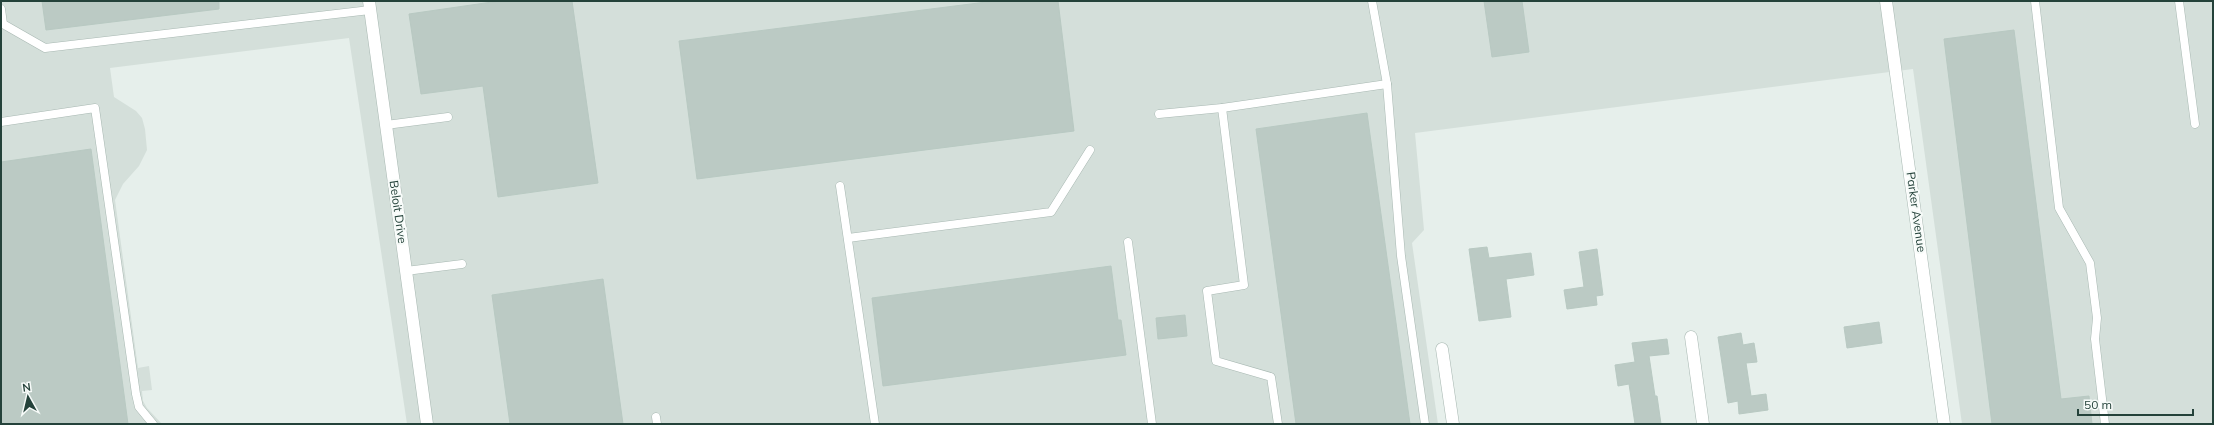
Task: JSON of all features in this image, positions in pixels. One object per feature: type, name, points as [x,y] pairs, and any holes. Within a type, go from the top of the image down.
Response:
[{"type":"street","name":"Parker Avenue","points":[[1886,1],[1944,424]]},
{"type":"street","name":"Beloit Drive","points":[[370,6],[427,424]]},
{"type":"street","points":[[1691,337],[1703,424]]},
{"type":"street","points":[[1442,349],[1453,424]]},
{"type":"lane","points":[[1372,1],[1387,84],[1402,256],[1425,424]]},
{"type":"lane","points":[[2035,1],[2059,208],[2090,263],[2097,318],[2095,339],[2105,424]]},
{"type":"lane","points":[[2179,1],[2195,124]]},
{"type":"lane","points":[[1,10],[2,24],[45,48],[370,6]]},
{"type":"lane","points":[[1159,114],[1222,108],[1387,84]]},
{"type":"lane","points":[[1,122],[95,108],[136,394],[139,407],[153,424]]},
{"type":"lane","points":[[1222,108],[1244,285],[1207,291],[1216,361],[1271,377],[1278,424]]},
{"type":"lane","points":[[386,125],[448,117]]},
{"type":"lane","points":[[848,238],[1051,212],[1090,150]]},
{"type":"lane","points":[[840,186],[875,424]]},
{"type":"lane","points":[[1128,242],[1152,424]]},
{"type":"lane","points":[[406,271],[462,264]]},
{"type":"shaded area","points":[[1,1],[2213,1],[2213,424],[1962,424],[1913,69],[1415,133],[1424,230],[1412,243],[1438,424],[407,424],[349,38],[110,68],[114,97],[136,111],[142,118],[145,129],[147,150],[139,166],[123,184],[115,200],[138,368],[149,366],[152,390],[142,391],[143,401],[147,408],[162,424],[1,424]]},
{"type":"building","points":[[42,1],[219,1],[219,9],[46,30]]},
{"type":"building","points":[[499,1],[572,1],[598,183],[498,197],[483,86],[421,94],[409,14]]},
{"type":"building","points":[[994,1],[1058,1],[1074,131],[697,179],[679,41]]},
{"type":"building","points":[[1484,1],[1522,1],[1529,52],[1492,57]]},
{"type":"building","points":[[2014,30],[2061,399],[2089,396],[2092,424],[1992,424],[1944,39]]},
{"type":"building","points":[[1367,113],[1410,424],[1296,424],[1256,129]]},
{"type":"building","points":[[91,149],[128,424],[1,424],[1,162]]},
{"type":"building","points":[[1487,247],[1489,258],[1531,253],[1534,275],[1506,279],[1511,317],[1479,321],[1469,249]]},
{"type":"building","points":[[1597,249],[1603,295],[1596,296],[1597,305],[1567,309],[1564,290],[1584,287],[1579,252]]},
{"type":"building","points":[[1111,266],[1118,320],[1121,320],[1126,355],[883,386],[872,298]]},
{"type":"building","points":[[603,279],[623,424],[510,424],[492,295]]},
{"type":"building","points":[[1185,315],[1187,336],[1158,339],[1156,318]]},
{"type":"building","points":[[1879,322],[1882,343],[1847,348],[1844,327]]},
{"type":"building","points":[[1741,333],[1743,345],[1754,343],[1757,362],[1746,363],[1751,396],[1766,394],[1768,410],[1739,414],[1738,401],[1728,403],[1718,337]]},
{"type":"building","points":[[1667,339],[1669,354],[1649,356],[1661,424],[1635,424],[1629,384],[1618,386],[1615,365],[1635,362],[1632,343]]}]
